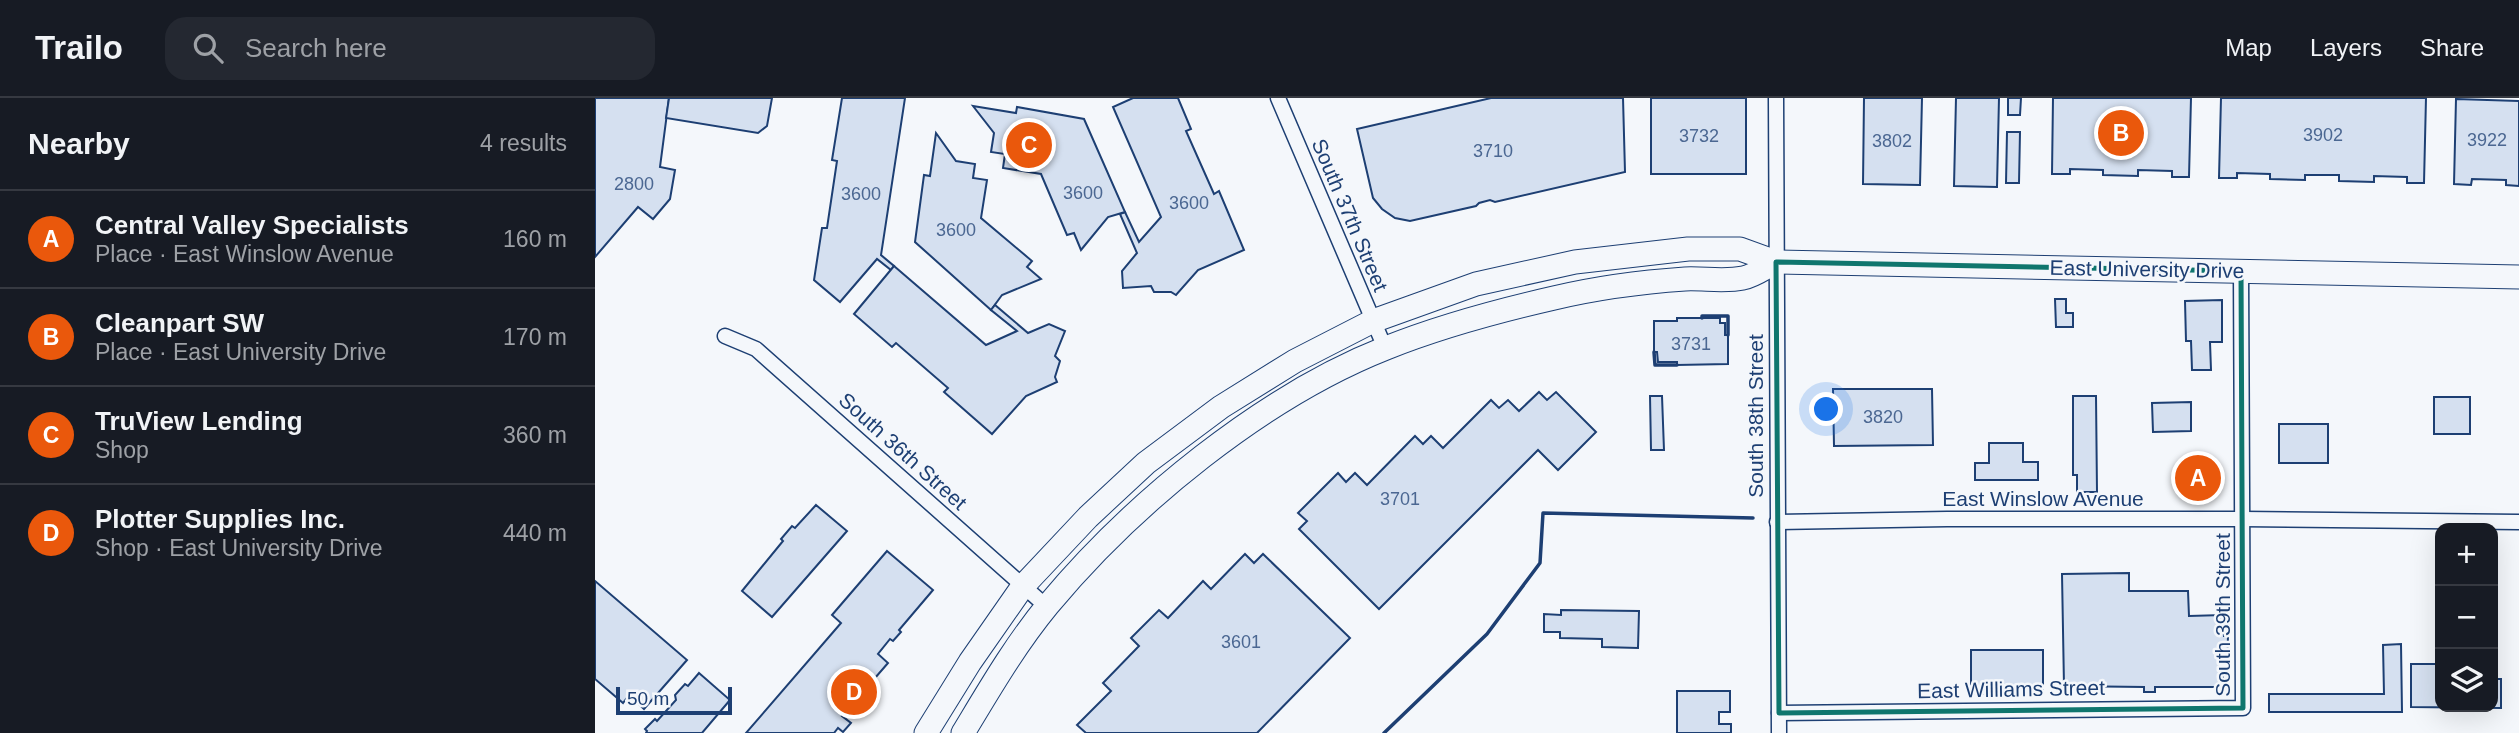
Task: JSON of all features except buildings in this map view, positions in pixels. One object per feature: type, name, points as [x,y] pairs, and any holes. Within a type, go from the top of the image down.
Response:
[{"type":"main road","name":"East University Drive","points":[[926,733],[970,662],[1023,586],[1088,517],[1137,472],[1210,415],[1296,361],[1373,321],[1476,284],[1588,260],[1688,249],[1740,249],[1776,262],[2519,276]]},
{"type":"main road","name":"East University Drive","points":[[963,733],[995,680],[1047,607],[1098,549],[1160,491],[1239,429],[1304,388],[1385,348],[1485,314],[1582,291],[1685,279],[1744,278],[1776,262]]},
{"type":"street","name":"South 37th Street","points":[[1277,98],[1385,348]]},
{"type":"street","name":"South 38th Street","points":[[1776,98],[1779,733]]},
{"type":"street","name":"South 39th Street","points":[[2241,271],[2243,708]]},
{"type":"street","name":"South 36th Street","points":[[725,336],[755,349],[1047,607]]},
{"type":"street","name":"East Winslow Avenue","points":[[1777,522],[2243,519],[2519,523]]},
{"type":"street","name":"East Williams Street","points":[[1779,713],[2243,708]]},
{"type":"highlighted area","points":[[1776,262],[2241,271],[2243,708],[1779,713]]},
{"type":"wall","points":[[1702,318],[1728,316],[1728,335]]},
{"type":"wall","points":[[1654,352],[1655,365],[1677,365]]},
{"type":"wall","points":[[1384,733],[1487,634],[1540,563],[1543,513],[1753,518]]},
{"type":"place","name":"Cleanpart SW","points":[[2121,133]]},
{"type":"place","name":"TruView Lending","points":[[1029,145]]},
{"type":"place","name":"Central Valley Specialists","points":[[2198,478]]},
{"type":"place","name":"Plotter Supplies Inc.","points":[[854,692]]}]
